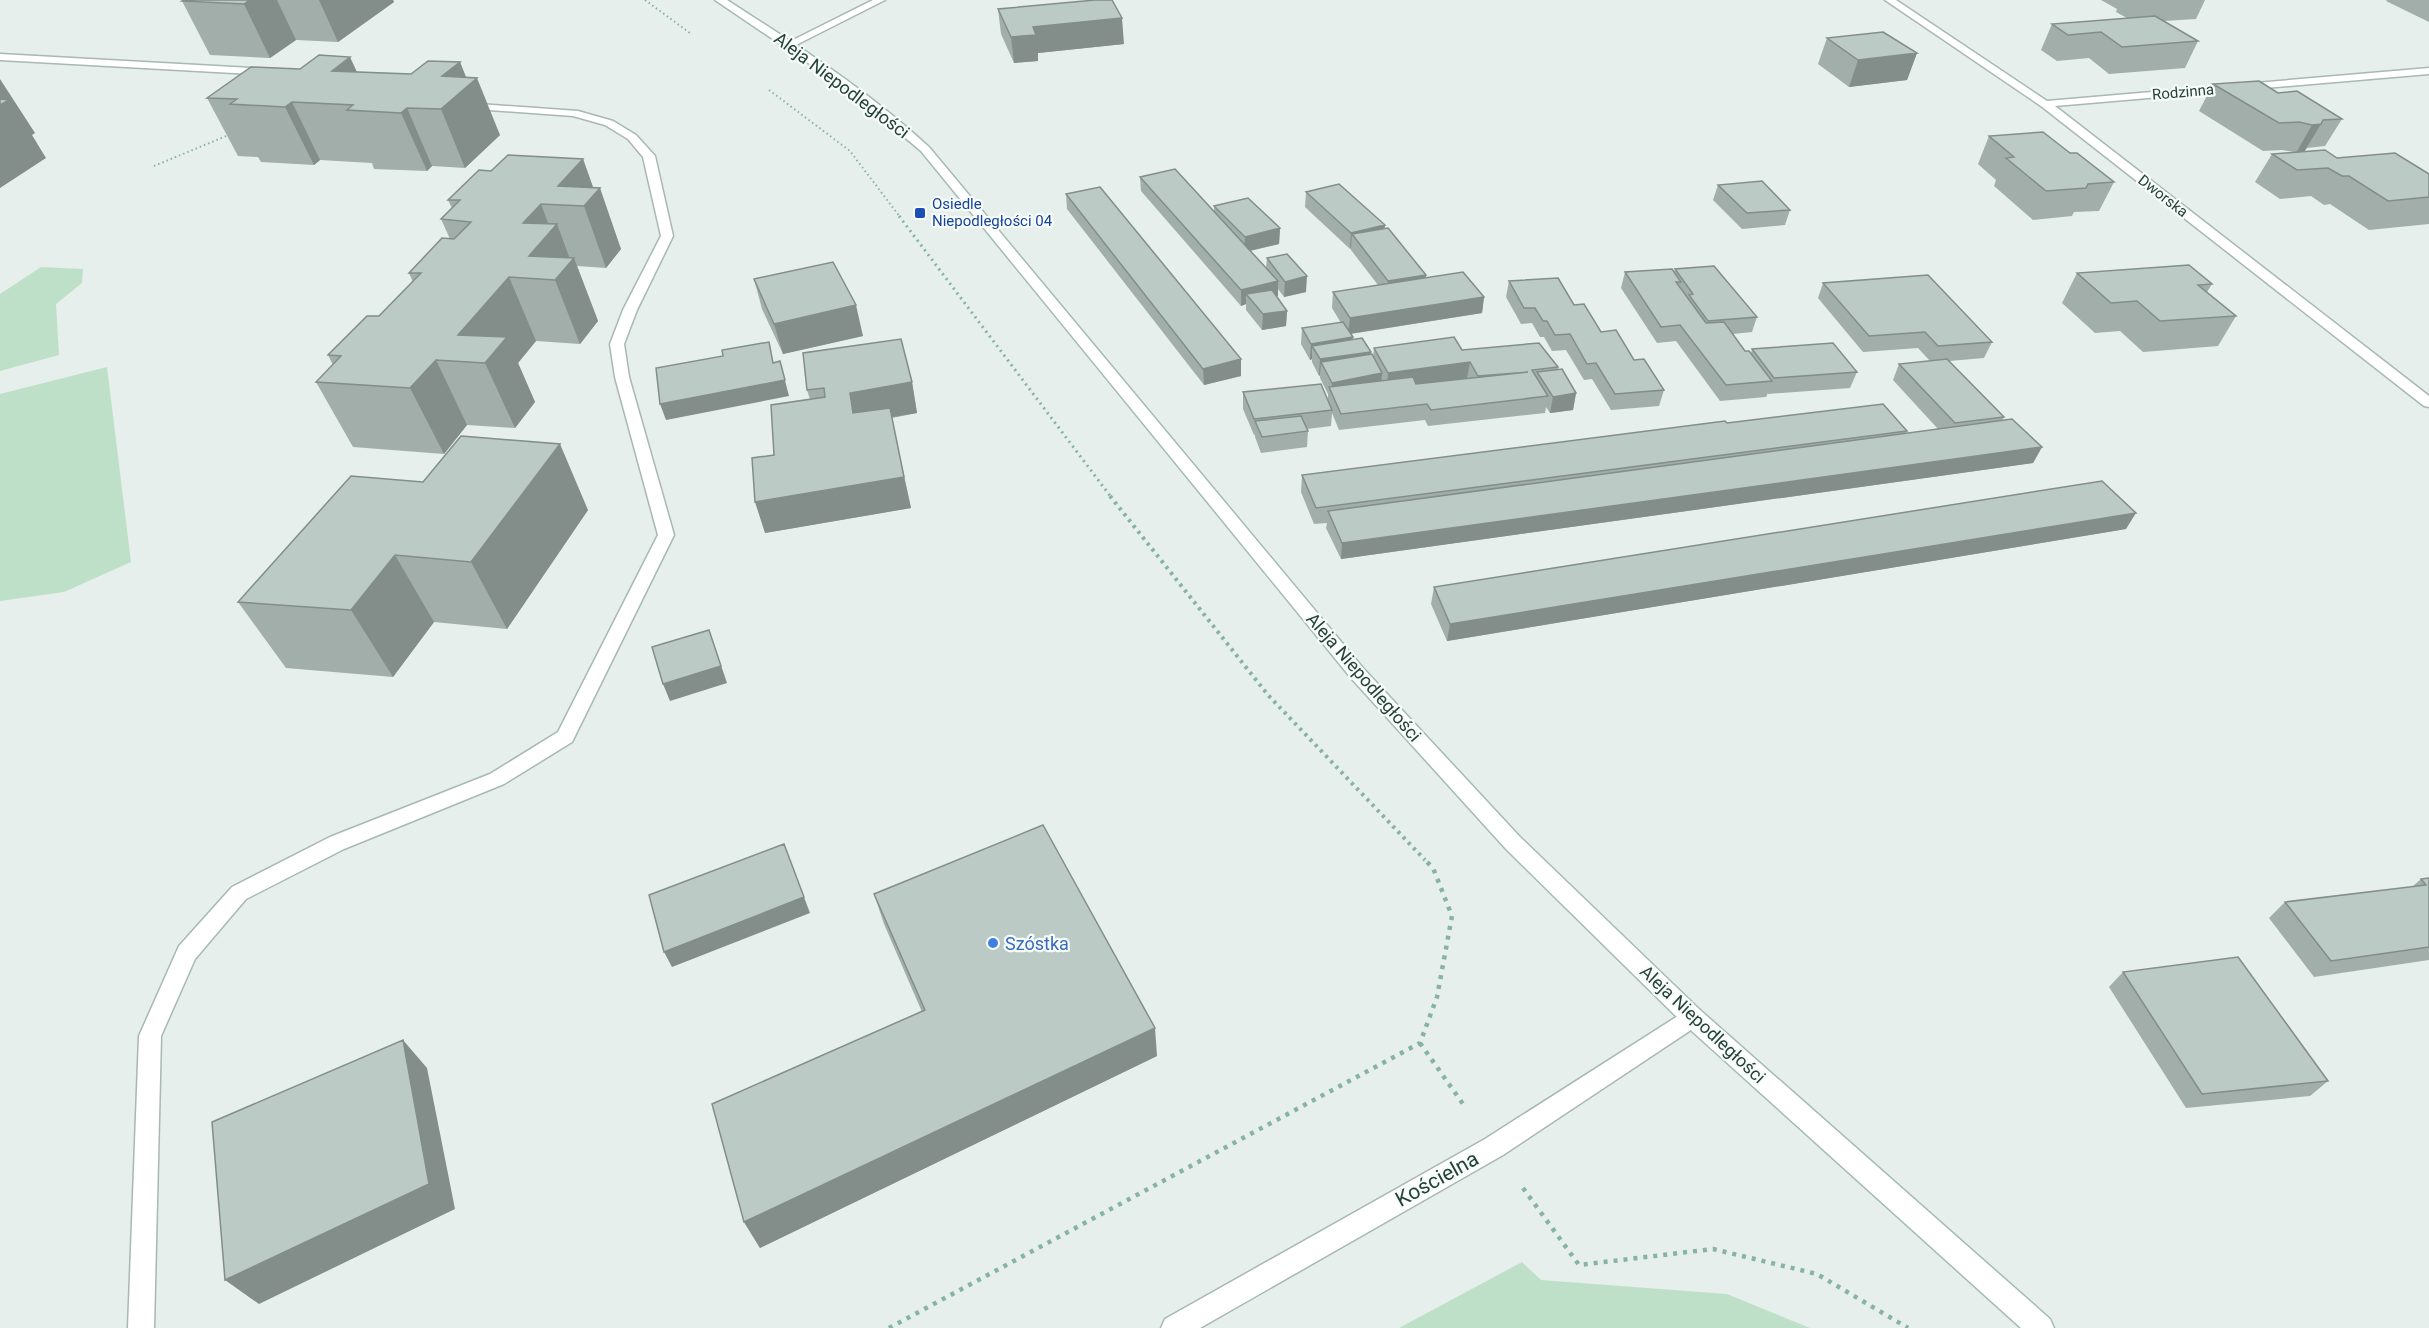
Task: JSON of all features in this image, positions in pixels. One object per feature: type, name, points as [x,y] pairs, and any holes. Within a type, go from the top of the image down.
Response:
[{"type":"main road","name":"Aleja Niepodległości","points":[[720,0],[790,44],[889,117],[925,149],[1357,673],[1513,843],[1692,1017],[2041,1328]]},
{"type":"main road","points":[[790,44],[880,0]]},
{"type":"main road","name":"Dworska","points":[[1890,0],[2045,104],[2429,403]]},
{"type":"main road","points":[[0,57],[287,74]]},
{"type":"main road","name":"Rodzinna","points":[[2045,104],[2429,71]]},
{"type":"main road","points":[[141,1328],[150,1036],[187,953],[239,893],[337,843],[497,779],[565,737],[666,535],[622,377],[616,344],[630,310],[667,236],[649,156],[625,132],[609,123],[574,113],[448,105]]},
{"type":"main road","name":"Kościelna","points":[[1174,1328],[1494,1147],[1692,1017]]},
{"type":"path","points":[[645,0],[697,37]]},
{"type":"path","points":[[765,87],[850,151],[1133,526],[1261,687],[1433,868],[1452,916],[1437,996],[1420,1043],[889,1328]]},
{"type":"path","points":[[154,166],[231,133]]},
{"type":"path","points":[[1420,1043],[1578,1265],[1713,1249],[1817,1274],[1908,1328]]},
{"type":"green space","points":[[41,267],[83,269],[82,283],[56,304],[59,355],[0,371],[0,294]]},
{"type":"green space","points":[[107,367],[131,562],[64,592],[0,601],[0,394]]},
{"type":"green space","points":[[1522,1262],[1541,1280],[1727,1294],[1810,1328],[1399,1328]]},
{"type":"building","points":[[250,0],[244,4],[182,1]]},
{"type":"building","points":[[1112,0],[1122,18],[1033,27],[1036,35],[1011,37],[998,9]]},
{"type":"building","points":[[2155,16],[2198,41],[2122,47],[2101,32],[2068,35],[2052,24]]},
{"type":"building","points":[[1883,32],[1917,53],[1858,60],[1827,38]]},
{"type":"building","points":[[319,55],[350,57],[332,71],[411,74],[428,61],[460,62],[442,76],[477,78],[441,109],[407,108],[401,113],[347,110],[353,105],[292,102],[285,107],[230,104],[237,99],[207,98],[251,67],[300,69]]},
{"type":"building","points":[[2259,81],[2278,93],[2297,91],[2342,119],[2323,120],[2321,124],[2312,125],[2299,122],[2279,123],[2213,84]]},
{"type":"building","points":[[0,99],[9,100],[0,105]]},
{"type":"building","points":[[2043,132],[2070,153],[2077,153],[2114,182],[2088,184],[2086,188],[2046,191],[2006,158],[2014,157],[1989,136]]},
{"type":"building","points":[[2325,150],[2337,158],[2395,153],[2429,174],[2429,197],[2388,201],[2349,176],[2342,176],[2328,168],[2297,170],[2272,154]]},
{"type":"building","points":[[508,155],[583,159],[558,186],[600,188],[584,206],[541,204],[523,223],[557,224],[529,256],[574,258],[555,280],[509,277],[458,335],[507,337],[485,363],[436,360],[410,388],[316,382],[341,356],[328,355],[367,316],[379,316],[421,273],[409,273],[442,238],[454,239],[471,222],[441,219],[460,200],[448,200],[479,170],[491,171]]},
{"type":"building","points":[[1175,169],[1278,281],[1241,290],[1140,177]]},
{"type":"building","points":[[1762,181],[1790,210],[1747,213],[1718,185]]},
{"type":"building","points":[[1339,184],[1385,225],[1351,233],[1306,192]]},
{"type":"building","points":[[1100,187],[1241,359],[1203,369],[1066,194]]},
{"type":"building","points":[[1248,198],[1280,228],[1245,237],[1214,206]]},
{"type":"building","points":[[1388,228],[1426,275],[1388,281],[1352,234]]},
{"type":"building","points":[[1287,254],[1307,276],[1285,282],[1267,258]]},
{"type":"building","points":[[833,262],[856,305],[774,324],[754,279]]},
{"type":"building","points":[[2189,265],[2212,284],[2198,285],[2236,316],[2160,321],[2137,301],[2111,303],[2077,273]]},
{"type":"building","points":[[1714,266],[1757,317],[1708,321],[1689,295],[1693,294],[1675,269]]},
{"type":"building","points":[[1672,269],[1681,282],[1676,282],[1706,323],[1724,322],[1745,351],[1749,351],[1772,381],[1726,385],[1680,325],[1661,327],[1625,272]]},
{"type":"building","points":[[1463,272],[1484,297],[1350,318],[1333,292]]},
{"type":"building","points":[[1928,275],[1992,342],[1938,346],[1925,332],[1869,336],[1823,283]]},
{"type":"building","points":[[1558,278],[1574,305],[1584,304],[1601,332],[1616,330],[1634,360],[1644,359],[1664,390],[1615,394],[1596,363],[1587,364],[1570,334],[1555,335],[1547,321],[1543,321],[1535,308],[1524,308],[1509,281]]},
{"type":"building","points":[[1272,290],[1287,311],[1263,314],[1246,294]]},
{"type":"building","points":[[1343,322],[1353,337],[1311,344],[1302,328]]},
{"type":"building","points":[[1454,337],[1462,350],[1539,343],[1558,367],[1532,370],[1548,396],[1431,410],[1427,404],[1341,414],[1329,387],[1413,377],[1416,384],[1528,372],[1478,376],[1470,362],[1388,373],[1374,348]]},
{"type":"building","points":[[1362,338],[1371,352],[1320,359],[1312,346]]},
{"type":"building","points":[[901,339],[912,382],[850,393],[853,413],[890,408],[904,477],[755,502],[752,458],[774,455],[771,405],[825,397],[824,388],[807,390],[803,353]]},
{"type":"building","points":[[769,342],[773,363],[780,361],[785,380],[660,404],[656,368],[723,356],[722,350]]},
{"type":"building","points":[[1833,343],[1857,372],[1774,378],[1752,349]]},
{"type":"building","points":[[1372,354],[1382,373],[1332,383],[1321,362]]},
{"type":"building","points":[[1947,359],[2004,417],[1955,423],[1899,364]]},
{"type":"building","points":[[1562,369],[1576,393],[1553,397],[1537,372]]},
{"type":"building","points":[[1321,384],[1332,410],[1254,419],[1243,392]]},
{"type":"building","points":[[1883,404],[1907,431],[1316,508],[1302,475],[1725,421],[1727,423]]},
{"type":"building","points":[[1301,416],[1308,431],[1262,437],[1255,421]]},
{"type":"building","points":[[2012,419],[2042,447],[1342,543],[1328,511]]},
{"type":"building","points":[[461,436],[560,444],[471,562],[395,555],[351,610],[238,602],[351,476],[423,482]]},
{"type":"building","points":[[2102,481],[2136,513],[1450,624],[1434,587]]},
{"type":"building","points":[[709,630],[721,666],[663,684],[652,647]]},
{"type":"building","points":[[1043,825],[1155,1028],[744,1222],[712,1104],[925,1010],[874,894]]},
{"type":"building","points":[[784,844],[804,897],[664,952],[649,895]]},
{"type":"building","points":[[2429,878],[2429,947],[2331,961],[2285,902],[2426,885],[2421,879]]},
{"type":"building","points":[[2238,957],[2328,1081],[2202,1094],[2123,972]]},
{"type":"building","points":[[403,1040],[429,1184],[225,1280],[212,1122]]},
{"type":"place","name":"Osiedle Niepodległości 04","points":[[920,213]]},
{"type":"place","name":"Szóstka","points":[[993,943]]}]
